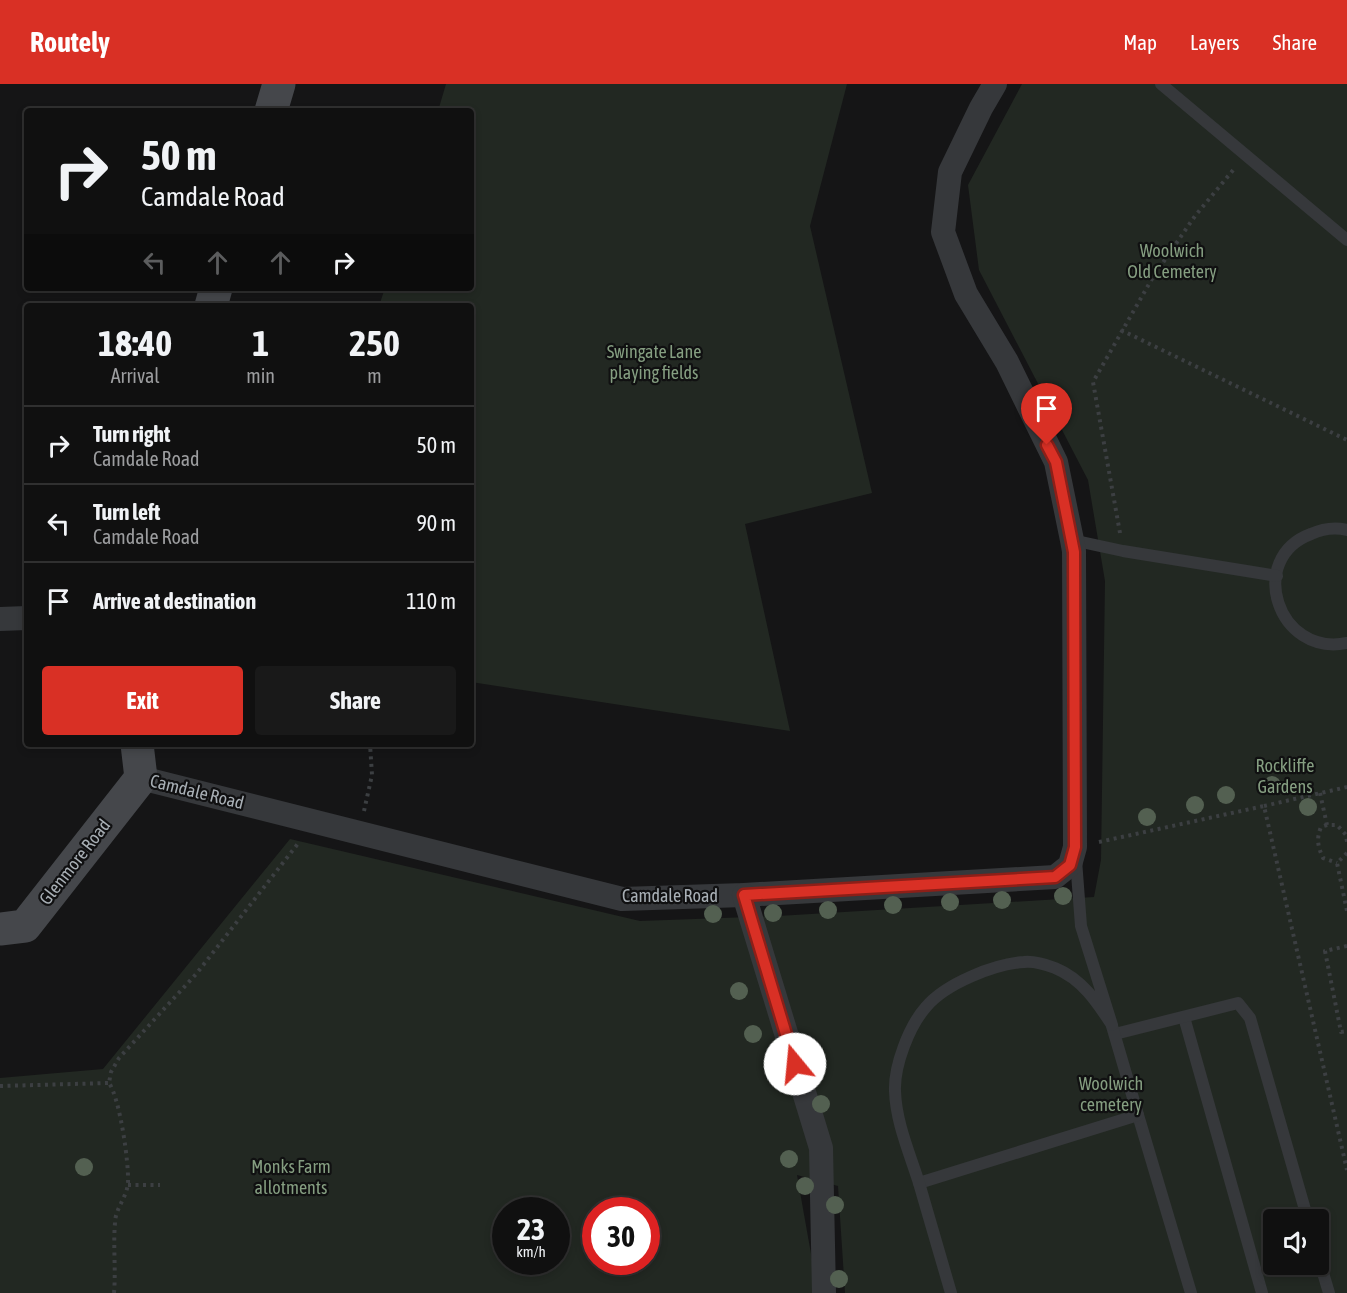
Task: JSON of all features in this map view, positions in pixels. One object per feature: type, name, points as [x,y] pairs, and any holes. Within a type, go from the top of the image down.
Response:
[{"type":"street","points":[[272,108],[279,84]]},
{"type":"street","name":"Camdale Road","points":[[141,778],[622,899],[744,895],[1055,877],[1070,865],[1075,847],[1074,552],[1072,540],[1056,462],[1007,362],[966,294],[943,232],[950,172],[995,84]]},
{"type":"street","points":[[0,619],[24,618]]},
{"type":"street","points":[[137,747],[141,778]]},
{"type":"street","name":"Glenmore Road","points":[[0,929],[25,926],[141,778]]},
{"type":"street","points":[[744,895],[820,1148],[824,1293]]},
{"type":"lane","points":[[1161,84],[1347,240]]},
{"type":"lane","points":[[1347,530],[1322,529],[1304,536],[1289,548],[1279,565],[1275,584],[1277,603],[1286,620],[1299,634],[1317,642],[1335,645],[1347,643]]},
{"type":"lane","points":[[1072,540],[1124,551],[1277,576]]},
{"type":"lane","points":[[1075,847],[1081,926],[1191,1293]]},
{"type":"lane","points":[[951,1293],[903,1137],[895,1090],[898,1062],[908,1035],[926,1007],[948,988],[987,971],[1025,962],[1054,968],[1071,976],[1093,996],[1113,1030]]},
{"type":"lane","points":[[1113,1030],[1238,1004],[1250,1018],[1305,1209]]},
{"type":"lane","points":[[1184,1017],[1262,1293]]},
{"type":"lane","points":[[919,1183],[1138,1115]]},
{"type":"lane","points":[[1324,1275],[1329,1293]]},
{"type":"path","points":[[1124,551],[1093,382],[1153,277],[1195,216],[1246,155]]},
{"type":"path","points":[[1121,330],[1347,440]]},
{"type":"path","points":[[359,832],[372,775],[370,747]]},
{"type":"path","points":[[1075,847],[1347,787]]},
{"type":"path","points":[[1320,793],[1327,825]]},
{"type":"path","points":[[1264,806],[1347,1170]]},
{"type":"path","points":[[114,1293],[115,1220],[128,1185],[123,1137],[109,1083],[111,1072],[119,1058],[197,974],[315,822]]},
{"type":"path","points":[[1337,863],[1323,858],[1318,847],[1321,827],[1337,825],[1346,835],[1347,842]]},
{"type":"path","points":[[1337,863],[1347,853]]},
{"type":"path","points":[[1337,863],[1347,911]]},
{"type":"path","points":[[1347,946],[1325,951],[1341,1032],[1347,1031]]},
{"type":"path","points":[[0,1086],[109,1083]]},
{"type":"path","points":[[128,1185],[160,1185]]},
{"type":"green space","name":"Swingate Lane playing fields","points":[[446,84],[847,84],[810,226],[872,493],[745,524],[790,731],[474,682],[474,303],[380,303],[384,291],[474,291],[474,108],[439,108]]},
{"type":"green space","points":[[1022,84],[1347,84],[1347,1293],[845,1293],[838,1186],[797,1175],[818,1293],[0,1293],[0,1078],[103,1069],[290,839],[640,921],[778,916],[1094,897],[1101,860],[1105,581],[1088,480],[979,270],[968,185]]},
{"type":"route","points":[[795,1064],[744,895],[1055,877],[1070,865],[1075,847],[1074,552],[1056,462],[1047,445]]},
{"type":"park label","name":"Woolwich Old Cemetery","points":[[1172,261]]},
{"type":"park label","name":"Rockliffe Gardens","points":[[1285,776]]},
{"type":"park label","name":"Woolwich cemetery","points":[[1111,1094]]},
{"type":"park label","name":"Monks Farm allotments","points":[[291,1177]]}]
